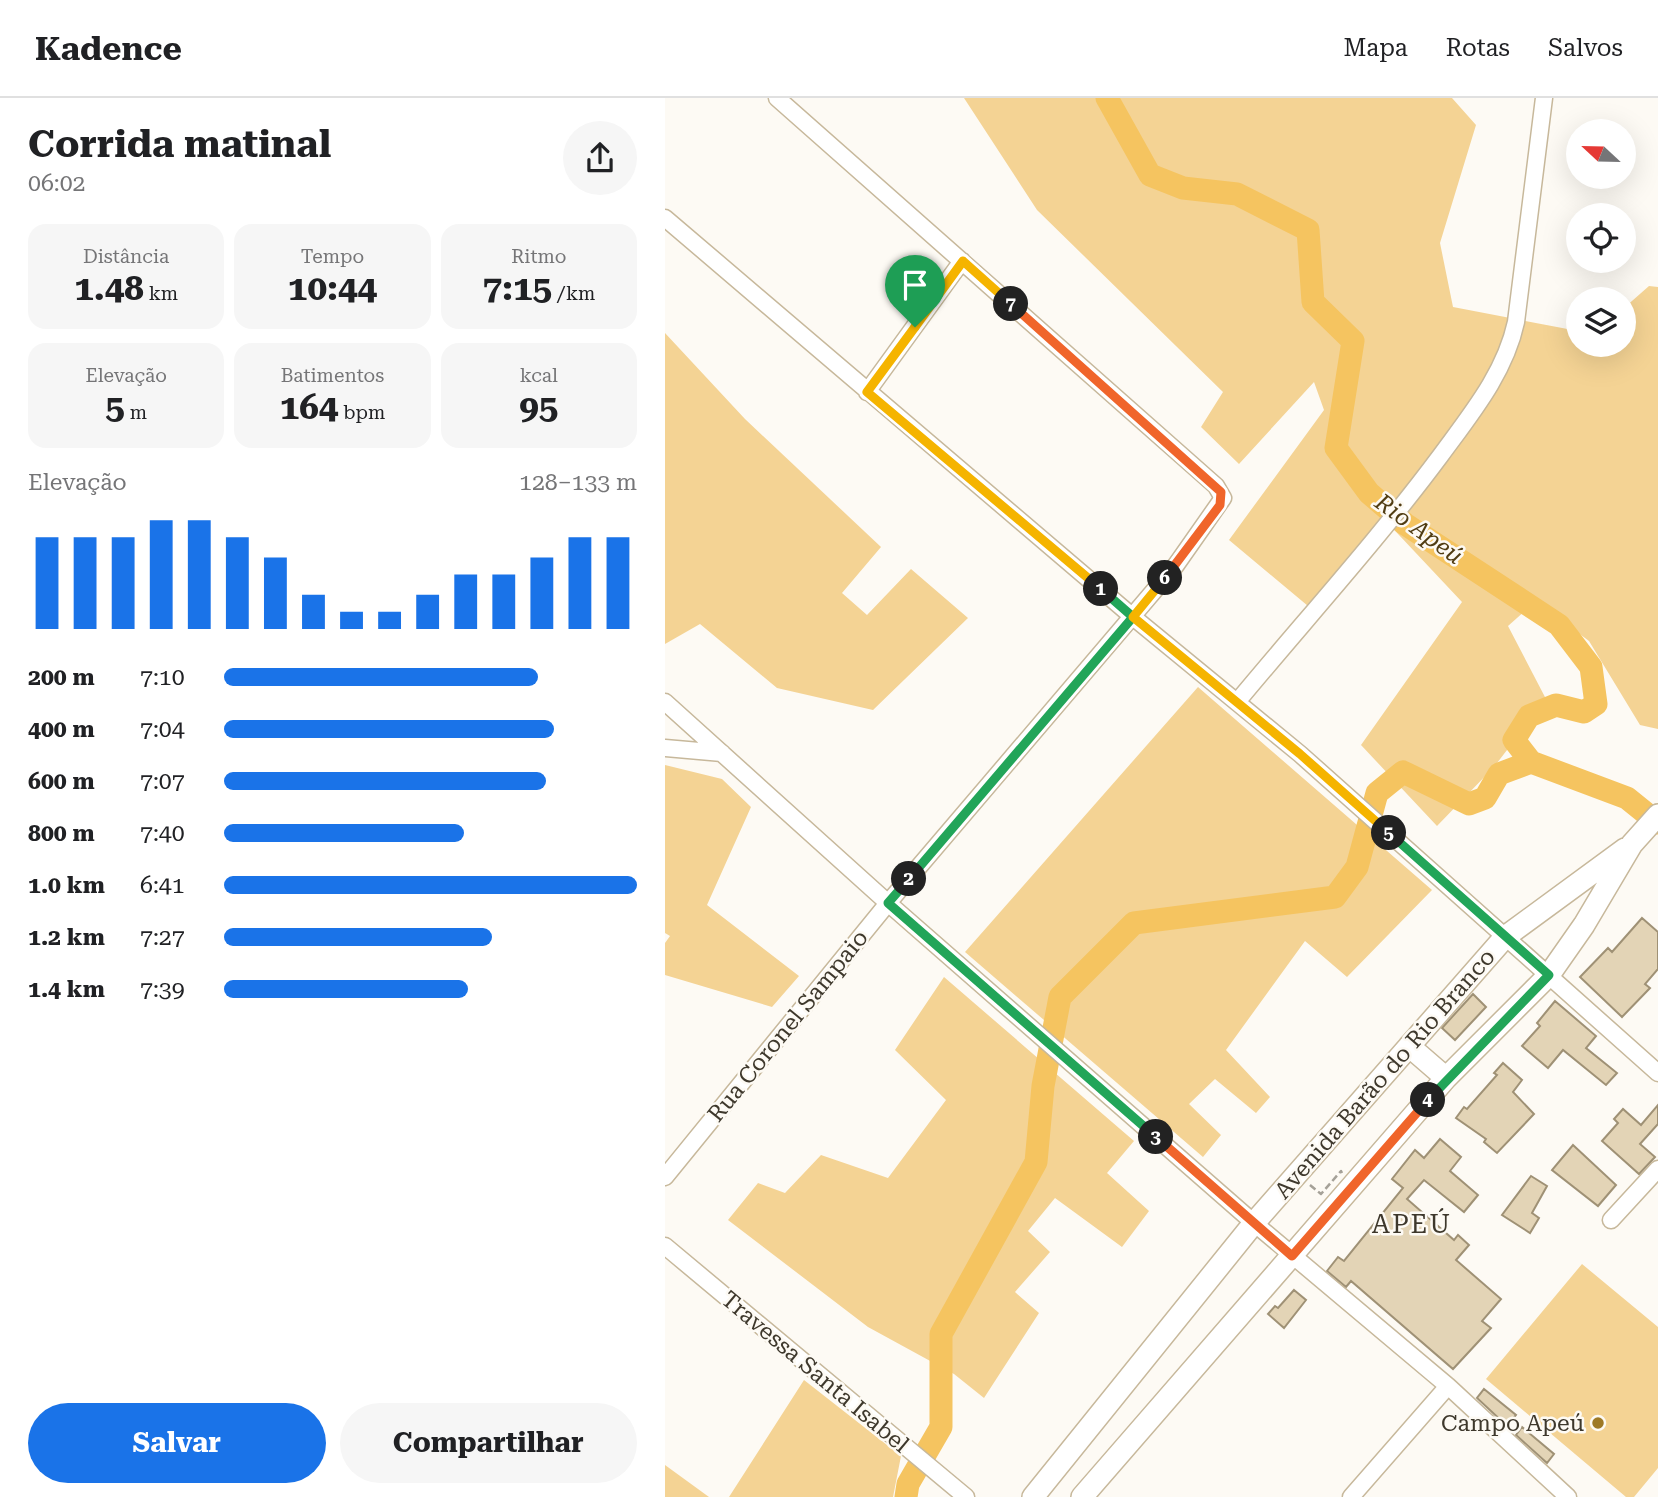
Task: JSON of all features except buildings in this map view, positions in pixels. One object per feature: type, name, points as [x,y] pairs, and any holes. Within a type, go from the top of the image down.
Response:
[{"type":"main road","name":"Avenida Barão do Rio Branco","points":[[1082,1497],[1446,1078],[1549,975],[1584,925],[1637,839],[1658,815]]},
{"type":"main road","name":"Avenida Barão do Rio Branco","points":[[1033,1497],[1254,1223],[1505,937],[1637,839]]},
{"type":"main road","points":[[1409,1046],[1446,1078]]},
{"type":"street","points":[[777,98],[963,261],[867,392]]},
{"type":"street","points":[[1237,702],[1405,504],[1476,406],[1510,347],[1516,322],[1544,98]]},
{"type":"street","points":[[665,218],[867,392],[1353,801],[1658,1073]]},
{"type":"street","name":"Rua Coronel Sampaio","points":[[665,1177],[888,903],[1176,565],[1220,505],[1221,492],[1216,486],[963,261]]},
{"type":"street","points":[[665,702],[888,903],[1254,1223],[1448,1386],[1568,1497]]},
{"type":"street","points":[[665,748],[722,753]]},
{"type":"street","points":[[1611,1220],[1658,1169]]},
{"type":"street","name":"Travessa Santa Isabel","points":[[665,1246],[966,1497]]},
{"type":"street","points":[[1351,1497],[1448,1386]]},
{"type":"path","points":[[1297,1174],[1321,1194],[1341,1171],[1355,1183]]},
{"type":"shaded area","points":[[964,98],[1452,98],[1476,125],[1440,243],[1453,307],[1566,329],[1566,357],[1636,357],[1636,297],[1649,286],[1658,287],[1658,729],[1640,725],[1589,641],[1536,601],[1508,626],[1546,699],[1494,767],[1437,826],[1361,745],[1462,602],[1383,518],[1308,606],[1229,540],[1324,410],[1314,382],[1239,464],[1201,427],[1223,392],[1037,210]]},
{"type":"shaded area","points":[[665,333],[745,419],[881,547],[842,593],[867,615],[911,569],[968,618],[873,710],[777,688],[700,624],[665,644]]},
{"type":"shaded area","points":[[1198,687],[1432,890],[1347,977],[1305,941],[1226,1050],[1270,1097],[1256,1113],[1215,1079],[1189,1104],[1221,1135],[1203,1157],[965,952]]},
{"type":"shaded area","points":[[665,765],[722,779],[751,807],[707,905],[799,976],[772,1007],[665,975],[665,943],[670,936],[665,933]]},
{"type":"shaded area","points":[[944,977],[1134,1141],[1107,1173],[1149,1211],[1122,1247],[1055,1198],[1028,1231],[1050,1252],[1015,1292],[1039,1313],[984,1398],[954,1374],[868,1327],[728,1220],[758,1183],[785,1193],[821,1155],[888,1178],[946,1100],[895,1050]]},
{"type":"shaded area","name":"Campo Apeú","points":[[1582,1264],[1658,1327],[1658,1468],[1634,1497],[1626,1497],[1486,1379]]},
{"type":"shaded area","points":[[804,1380],[901,1456],[893,1497],[729,1497]]},
{"type":"shaded area","points":[[665,1465],[709,1497],[665,1497]]},
{"type":"waterway","name":"Rio Apeú","points":[[1107,98],[1150,175],[1183,188],[1237,194],[1308,230],[1313,302],[1353,341],[1336,448],[1369,493],[1405,524],[1559,625],[1591,667],[1596,704],[1584,712],[1556,705],[1529,716],[1514,740],[1531,762],[1627,798],[1658,823]]},
{"type":"waterway","points":[[906,1497],[908,1484],[941,1427],[941,1334],[1036,1162],[1043,1086],[1060,997],[1134,923],[1335,897],[1357,867],[1377,793],[1403,772],[1469,804],[1485,798],[1499,774],[1531,762]]},
{"type":"place","name":"Campo Apeú","points":[[1598,1423]]},
{"type":"district","name":"APEÚ","points":[[1412,1224]]},
{"type":"route","points":[[915,327],[867,392],[1133,617],[888,903],[1292,1256],[1446,1078],[1549,975],[1300,754],[1133,617],[1220,505],[1223,498],[1216,486],[963,261],[915,327]]}]
